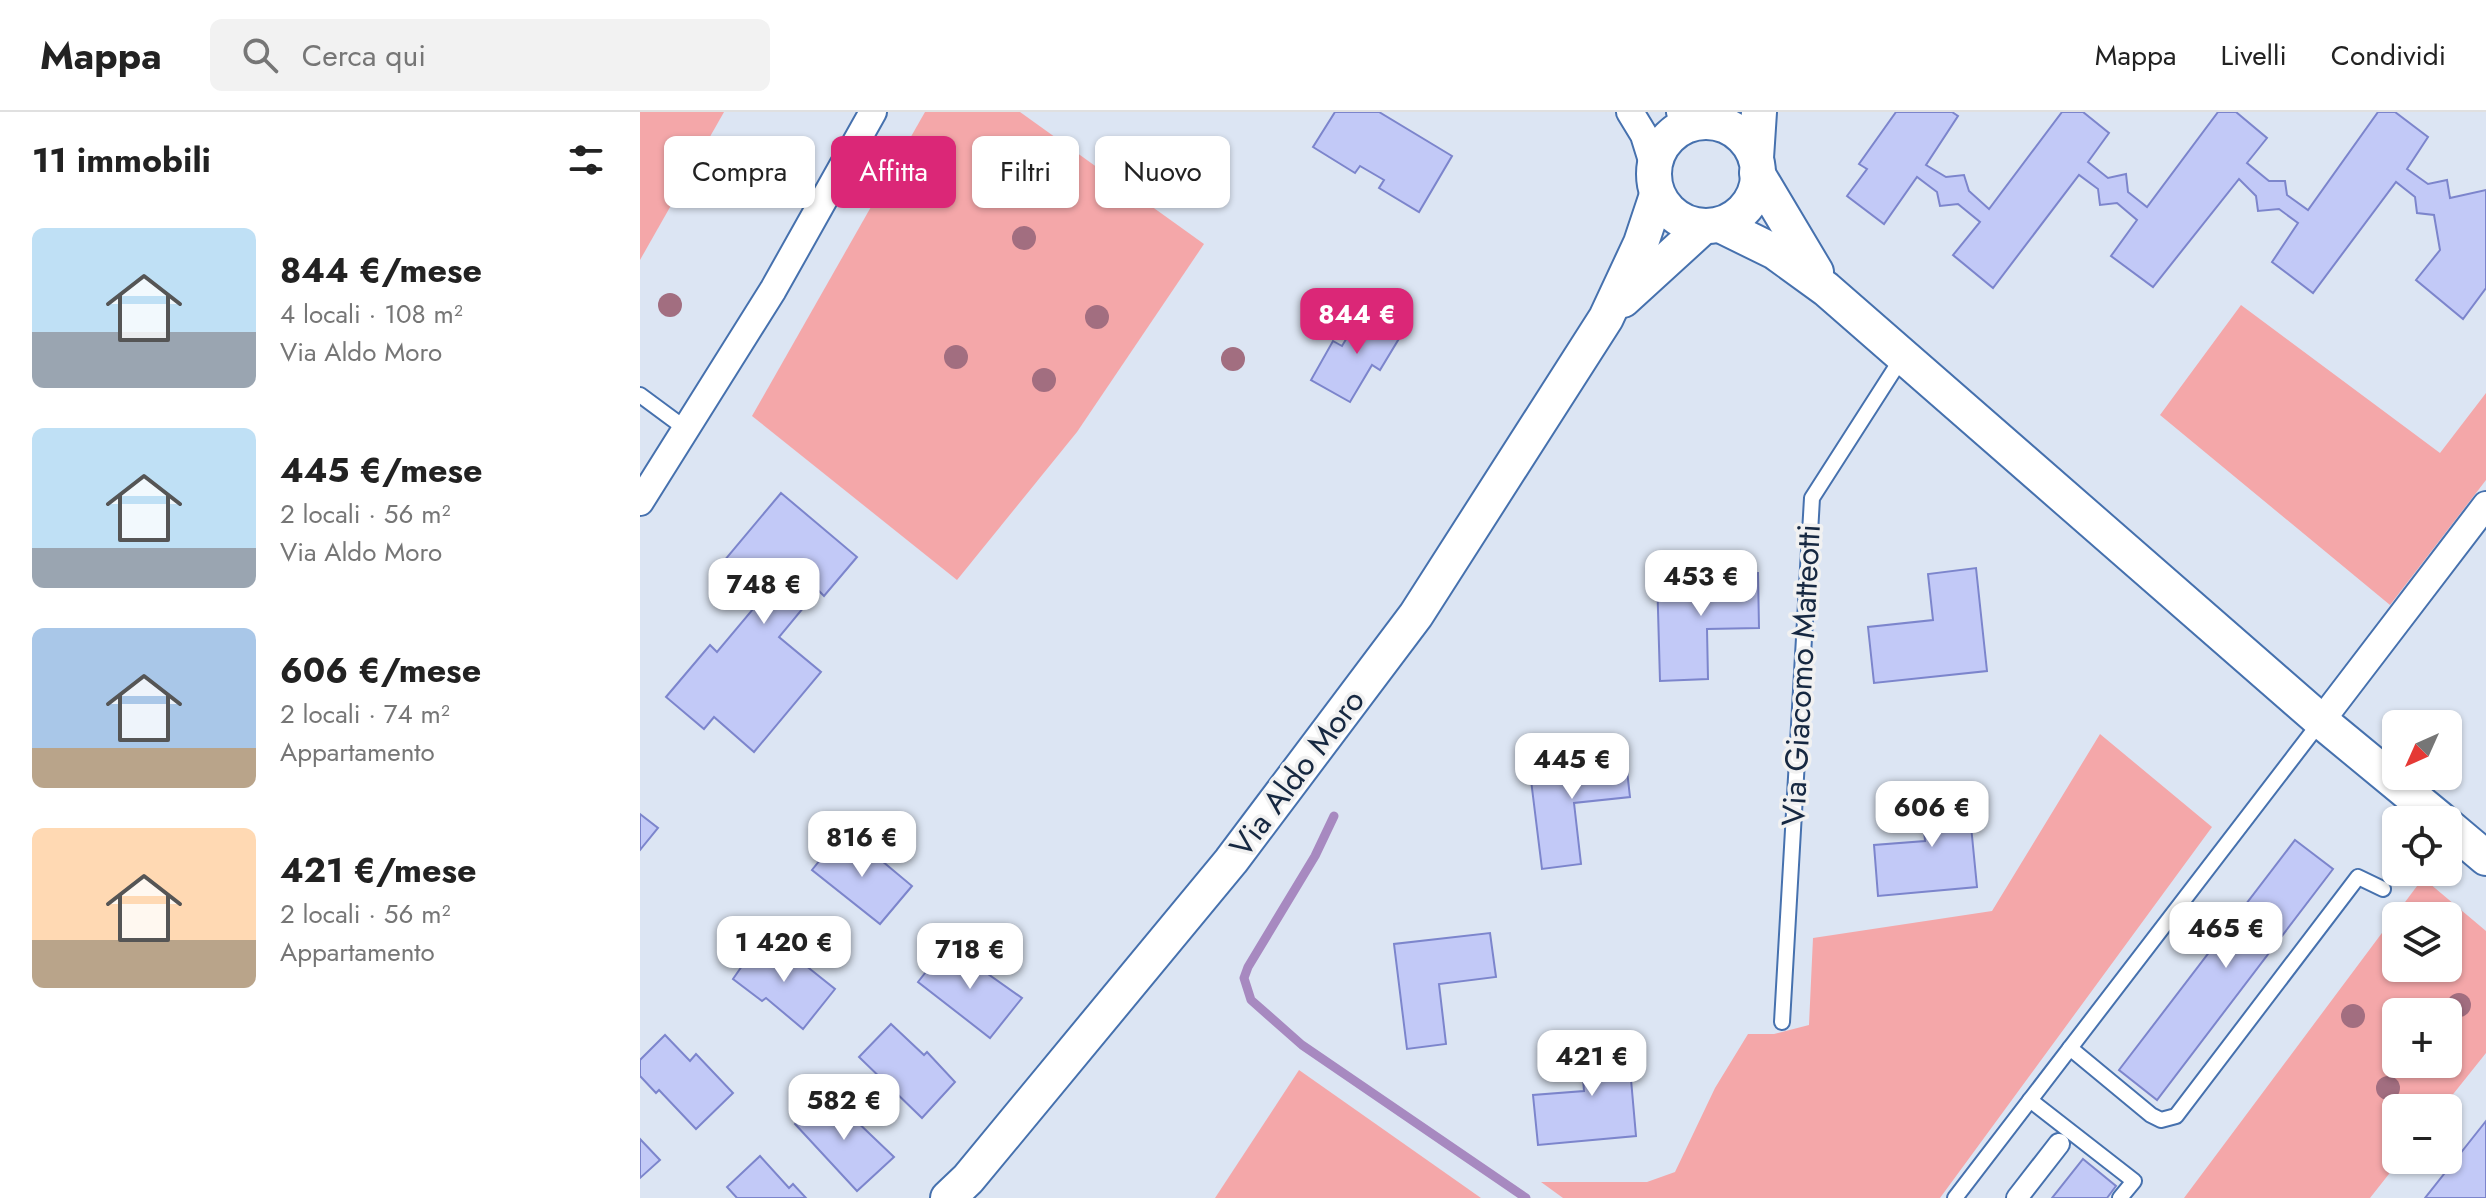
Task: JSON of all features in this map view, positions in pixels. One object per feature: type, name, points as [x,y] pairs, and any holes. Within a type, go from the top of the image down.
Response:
[{"type":"street","points":[[640,502],[773,290],[873,112]]},
{"type":"street","points":[[1630,112],[1644,135],[1656,181],[1674,216],[1712,226],[1775,252],[1826,289],[2321,721],[2424,806]]},
{"type":"street","points":[[1712,226],[1736,217],[1747,206],[1755,189],[1759,112]]},
{"type":"street","points":[[1656,181],[1666,141],[1696,117],[1736,133],[1826,289]]},
{"type":"street","name":"Via Aldo Moro","points":[[948,1198],[977,1168],[1231,861],[1416,615],[1606,318],[1641,243],[1656,181]]},
{"type":"street","name":"Via Aldo Moro","points":[[1606,318],[1712,226]]},
{"type":"street","points":[[2321,721],[2486,505]]},
{"type":"street","points":[[2462,838],[2486,858]]},
{"type":"street","points":[[2017,1198],[2059,1144]]},
{"type":"lane","name":"Via Giacomo Matteotti","points":[[1782,1022],[1812,498],[1903,356]]},
{"type":"lane","points":[[640,395],[686,429]]},
{"type":"lane","points":[[1955,1198],[2321,721]]},
{"type":"lane","points":[[2070,1048],[2151,1115],[2161,1120],[2176,1116],[2358,877],[2383,889]]},
{"type":"lane","points":[[2030,1100],[2134,1181],[2120,1198]]},
{"type":"shaded area","points":[[640,112],[724,112],[710,136],[664,136],[664,208],[670,208],[640,260]]},
{"type":"shaded area","points":[[925,112],[1020,112],[1053,136],[972,136],[972,208],[1079,208],[1079,154],[1095,166],[1095,208],[1154,208],[1204,244],[1077,432],[957,580],[752,416],[870,208],[956,208],[956,136],[911,136]]},
{"type":"shaded area","points":[[2241,305],[2440,453],[2486,393],[2486,480],[2390,605],[2160,415]]},
{"type":"shaded area","points":[[2100,734],[2212,827],[1940,1198],[1563,1198],[1541,1182],[1647,1182],[1675,1172],[1715,1088],[1748,1034],[1774,1034],[1809,1025],[1813,938],[1992,911]]},
{"type":"shaded area","points":[[2417,886],[2433,886],[2452,902],[2405,902]]},
{"type":"shaded area","points":[[2462,911],[2486,931],[2486,1053],[2453,1094],[2382,1094],[2382,1174],[2389,1174],[2370,1198],[2184,1198],[2382,933],[2382,982],[2462,982]]},
{"type":"shaded area","points":[[1299,1070],[1481,1198],[1215,1198]]},
{"type":"building","points":[[1335,112],[1379,112],[1452,156],[1419,212],[1379,188],[1384,180],[1360,166],[1355,173],[1313,147]]},
{"type":"building","points":[[1896,112],[1952,112],[1958,116],[1926,165],[1946,177],[1964,175],[1969,191],[1989,209],[2062,112],[2083,112],[2109,133],[2088,162],[2108,178],[2126,174],[2128,192],[2147,207],[2218,112],[2236,112],[2267,138],[2247,163],[2269,181],[2285,181],[2287,195],[2308,210],[2378,112],[2395,112],[2428,137],[2407,169],[2428,184],[2447,180],[2450,198],[2486,190],[2486,288],[2463,319],[2416,280],[2440,250],[2434,215],[2417,213],[2415,197],[2396,182],[2313,293],[2272,262],[2298,223],[2279,209],[2258,211],[2256,196],[2239,179],[2153,287],[2111,256],[2137,220],[2117,203],[2100,205],[2098,189],[2079,175],[1993,288],[1953,255],[1980,222],[1958,204],[1940,206],[1937,192],[1917,177],[1884,224],[1847,196],[1867,169],[1859,164]]},
{"type":"building","points":[[1364,309],[1403,332],[1380,370],[1372,365],[1350,402],[1311,380],[1333,341],[1342,346]]},
{"type":"building","points":[[781,493],[857,557],[824,596],[818,590],[779,637],[821,672],[754,752],[714,717],[704,729],[666,697],[710,645],[717,652],[754,608],[713,574]]},
{"type":"building","points":[[1976,568],[1987,671],[1874,683],[1868,627],[1933,620],[1928,574]]},
{"type":"building","points":[[1758,573],[1759,628],[1707,629],[1708,679],[1660,681],[1657,575]]},
{"type":"building","points":[[1625,753],[1630,797],[1574,803],[1581,864],[1542,869],[1529,764]]},
{"type":"building","points":[[1967,785],[1977,887],[1878,896],[1874,845],[1925,841],[1920,789]]},
{"type":"building","points":[[640,814],[658,828],[640,850]]},
{"type":"building","points":[[840,835],[872,861],[876,856],[912,886],[880,924],[812,870]]},
{"type":"building","points":[[2295,840],[2333,869],[2157,1100],[2119,1070]]},
{"type":"building","points":[[1490,933],[1496,977],[1439,984],[1446,1044],[1407,1049],[1394,944]]},
{"type":"building","points":[[760,940],[789,963],[795,957],[835,989],[803,1029],[766,998],[762,1001],[733,979]]},
{"type":"building","points":[[947,945],[1022,998],[990,1038],[918,982]]},
{"type":"building","points":[[891,1024],[924,1055],[927,1052],[955,1082],[922,1118],[859,1057]]},
{"type":"building","points":[[1627,1034],[1636,1136],[1538,1145],[1533,1095],[1584,1091],[1580,1039]]},
{"type":"building","points":[[665,1035],[690,1061],[696,1054],[733,1093],[696,1129],[659,1090],[656,1093],[640,1076],[640,1060]]},
{"type":"building","points":[[828,1094],[894,1157],[857,1191],[795,1124]]},
{"type":"building","points":[[2486,1121],[2486,1198],[2425,1198],[2444,1174],[2462,1174],[2462,1151]]},
{"type":"building","points":[[640,1139],[660,1160],[640,1178]]},
{"type":"building","points":[[760,1156],[789,1188],[793,1184],[806,1198],[737,1198],[727,1187]]},
{"type":"building","points":[[2083,1159],[2116,1186],[2107,1198],[2052,1198]]},
{"type":"waterway","points":[[1334,816],[1315,856],[1248,967],[1244,978],[1251,1000],[1302,1045],[1526,1198]]}]
